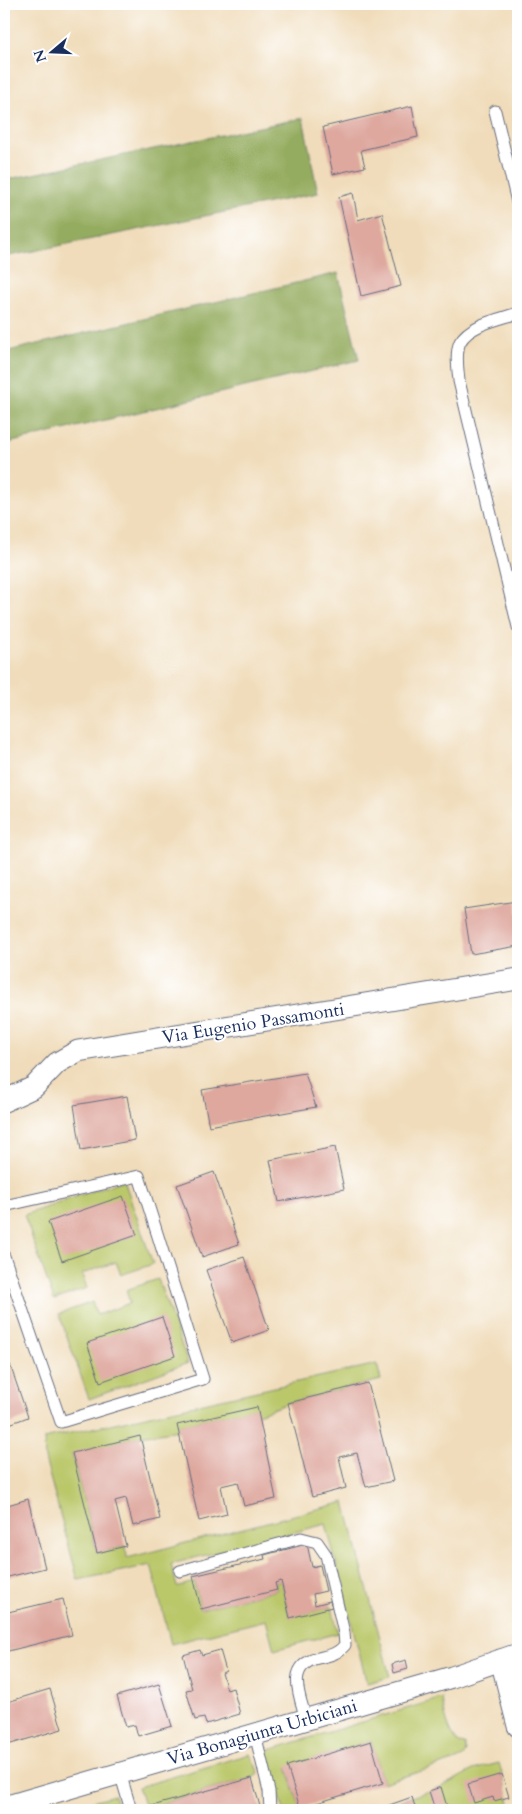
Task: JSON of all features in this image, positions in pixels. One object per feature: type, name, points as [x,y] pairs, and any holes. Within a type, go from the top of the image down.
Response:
[{"type":"street","name":"Via Eugenio Passamonti","points":[[4,1101],[34,1087],[57,1063],[78,1051],[518,979]]},
{"type":"street","name":"Via Bonagiunta Urbiciani","points":[[4,1807],[452,1677],[510,1657]]},
{"type":"street","points":[[510,1657],[518,1726]]},
{"type":"lane","points":[[495,111],[518,206]]},
{"type":"lane","points":[[518,313],[480,326],[470,332],[460,342],[457,359],[460,381],[518,627]]},
{"type":"lane","points":[[4,1206],[139,1176],[203,1379],[61,1422],[4,1256]]},
{"type":"lane","points":[[180,1571],[301,1538],[317,1542],[326,1555],[344,1633],[345,1645],[337,1653],[307,1661],[300,1670],[296,1680],[306,1720]]},
{"type":"lane","points":[[255,1734],[269,1791],[270,1810]]},
{"type":"lane","points":[[120,1773],[131,1810]]},
{"type":"green space","points":[[303,118],[318,193],[4,257],[4,180]]},
{"type":"green space","points":[[338,273],[359,360],[4,444],[4,352]]},
{"type":"green space","points":[[124,1180],[153,1264],[121,1275],[116,1262],[82,1274],[87,1288],[54,1300],[24,1215]]},
{"type":"green space","points":[[158,1279],[188,1363],[89,1399],[59,1314],[92,1302],[97,1315],[130,1303],[126,1290]]},
{"type":"green space","points":[[377,1364],[381,1380],[288,1403],[258,1414],[256,1408],[178,1425],[179,1430],[140,1436],[72,1454],[97,1553],[126,1546],[127,1558],[345,1502],[390,1677],[367,1683],[326,1524],[171,1564],[177,1587],[194,1582],[201,1609],[277,1590],[275,1583],[281,1581],[290,1617],[332,1607],[338,1633],[274,1650],[266,1620],[171,1644],[151,1565],[78,1580],[45,1459],[44,1439]]},
{"type":"green space","points":[[442,1698],[445,1716],[452,1734],[459,1743],[465,1744],[466,1752],[463,1757],[383,1783],[371,1741],[287,1767],[300,1808],[284,1810],[266,1751]]},
{"type":"green space","points":[[250,1754],[259,1773],[252,1778],[145,1808],[138,1787]]},
{"type":"green space","points":[[499,1763],[512,1810],[373,1810],[441,1787],[473,1770]]},
{"type":"green space","points":[[114,1795],[119,1810],[60,1810]]},
{"type":"building","points":[[412,106],[418,137],[361,150],[365,167],[333,174],[323,127]]},
{"type":"building","points":[[353,193],[358,220],[382,213],[401,286],[361,296],[339,197]]},
{"type":"building","points":[[517,901],[518,946],[471,954],[464,909]]},
{"type":"building","points":[[305,1073],[316,1107],[209,1126],[202,1090]]},
{"type":"building","points":[[127,1096],[135,1140],[81,1150],[74,1105]]},
{"type":"building","points":[[335,1147],[344,1189],[279,1202],[270,1160]]},
{"type":"building","points":[[214,1172],[239,1244],[202,1257],[177,1185]]},
{"type":"building","points":[[123,1196],[137,1235],[62,1261],[48,1222]]},
{"type":"building","points":[[244,1257],[269,1330],[232,1343],[206,1270]]},
{"type":"building","points":[[162,1317],[175,1356],[100,1382],[87,1343]]},
{"type":"building","points":[[6,1353],[28,1417],[4,1426],[4,1354]]},
{"type":"building","points":[[368,1383],[393,1481],[366,1487],[357,1453],[339,1457],[346,1488],[312,1497],[288,1403]]},
{"type":"building","points":[[257,1407],[276,1499],[244,1506],[238,1482],[221,1486],[227,1514],[199,1521],[177,1425]]},
{"type":"building","points":[[140,1436],[160,1519],[133,1526],[126,1498],[115,1501],[126,1546],[97,1553],[72,1453]]},
{"type":"building","points":[[28,1499],[45,1568],[4,1578],[4,1506]]},
{"type":"building","points":[[307,1544],[312,1567],[320,1565],[326,1591],[313,1594],[315,1605],[330,1601],[332,1607],[290,1618],[281,1581],[275,1583],[277,1590],[201,1609],[193,1576],[265,1559],[264,1555]]},
{"type":"building","points":[[63,1599],[72,1635],[4,1652],[4,1613]]},
{"type":"building","points":[[200,1650],[202,1655],[220,1650],[226,1671],[222,1673],[227,1690],[233,1688],[240,1714],[206,1724],[204,1718],[195,1720],[186,1690],[192,1689],[183,1655]]},
{"type":"building","points":[[406,1660],[408,1669],[394,1673],[392,1664]]},
{"type":"building","points":[[159,1684],[172,1726],[138,1736],[135,1725],[126,1727],[117,1696]]},
{"type":"building","points":[[50,1689],[62,1729],[4,1746],[4,1703]]},
{"type":"building","points":[[371,1741],[383,1783],[300,1808],[287,1766]]},
{"type":"building","points":[[502,1774],[509,1797],[494,1801],[493,1797],[474,1803],[468,1784]]},
{"type":"building","points":[[252,1778],[261,1810],[146,1810],[145,1808]]},
{"type":"building","points":[[441,1787],[448,1810],[435,1810],[429,1791]]},
{"type":"building","points":[[412,1797],[416,1810],[375,1810],[395,1803]]}]
